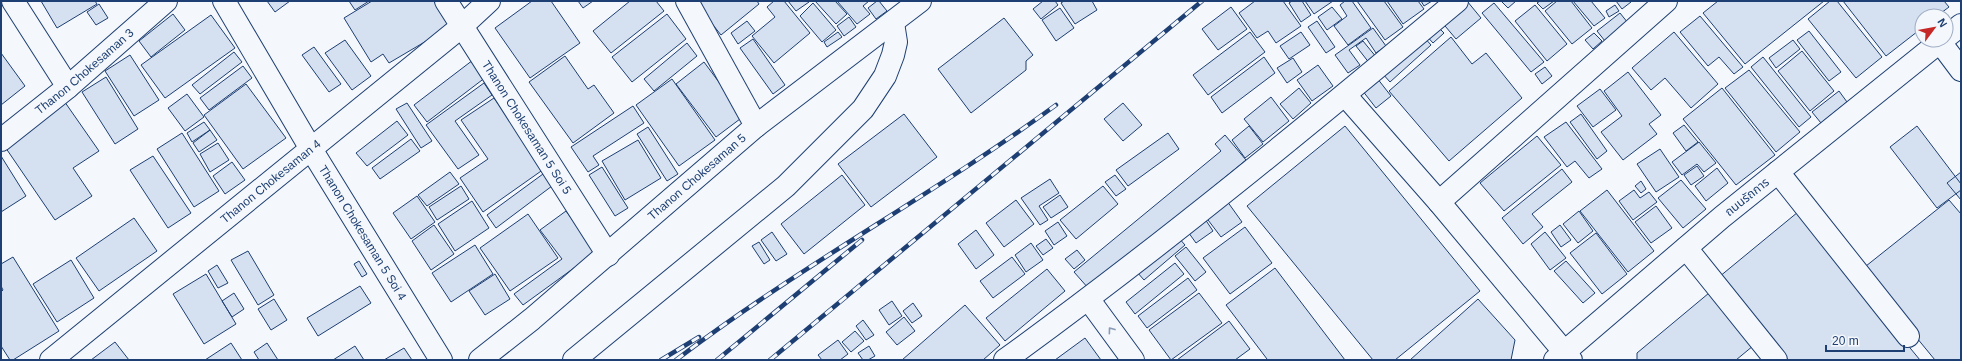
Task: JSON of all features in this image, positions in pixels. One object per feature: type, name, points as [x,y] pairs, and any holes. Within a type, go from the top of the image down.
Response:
[{"type":"street","points":[[13,1],[68,87]]},
{"type":"street","name":"Thanon Chokesaman 3","points":[[1,140],[68,87],[166,1]]},
{"type":"street","name":"Thanon Chokesaman 5 Soi 4","points":[[224,1],[311,149],[441,360]]},
{"type":"street","name":"Thanon Chokesaman 5 Soi 5","points":[[446,1],[461,27],[608,255]]},
{"type":"street","name":"Thanon Chokesaman 4","points":[[51,360],[461,27],[489,1]]},
{"type":"street","points":[[687,1],[756,126]]},
{"type":"street","name":"Thanon Chokesaman 5","points":[[480,360],[608,255],[756,126],[920,1]]},
{"type":"street","points":[[1005,360],[1089,300],[1344,95],[1458,1]]},
{"type":"street","points":[[1439,202],[1666,1]]},
{"type":"street","points":[[574,360],[786,186],[863,109],[885,76],[893,55],[896,42],[893,23]]},
{"type":"street","name":"ถนนรัถการ","points":[[1564,357],[1686,248],[1933,48]]},
{"type":"street","points":[[1948,48],[1961,70]]},
{"type":"street","points":[[1344,95],[1439,202],[1564,357]]},
{"type":"street","points":[[1778,172],[1908,336]]},
{"type":"street","points":[[1686,248],[1776,360]]},
{"type":"street","points":[[1089,300],[1133,360]]},
{"type":"building","points":[[41,1],[95,1],[97,4],[57,28]]},
{"type":"building","points":[[267,1],[290,1],[275,12]]},
{"type":"building","points":[[349,1],[369,1],[355,10]]},
{"type":"building","points":[[372,1],[434,1],[450,27],[389,63],[383,54],[371,62],[344,18]]},
{"type":"building","points":[[532,1],[551,1],[580,43],[530,78],[495,28]]},
{"type":"building","points":[[578,1],[593,1],[583,8]]},
{"type":"building","points":[[630,1],[656,1],[664,11],[611,53],[593,31]]},
{"type":"building","points":[[694,1],[757,1],[759,4],[721,35]]},
{"type":"building","points":[[774,1],[784,1],[810,33],[774,63],[752,36],[775,17],[767,7]]},
{"type":"building","points":[[788,1],[808,1],[809,2],[796,11]]},
{"type":"building","points":[[815,1],[835,1],[847,14],[836,24]]},
{"type":"building","points":[[837,1],[869,1],[863,6],[870,14],[857,24]]},
{"type":"building","points":[[879,1],[887,11],[876,19],[868,8]]},
{"type":"building","points":[[1043,1],[1055,1],[1058,5],[1041,19],[1033,9]]},
{"type":"building","points":[[1064,1],[1092,1],[1097,10],[1075,24],[1061,3]]},
{"type":"building","points":[[1255,1],[1283,1],[1301,26],[1276,43],[1268,31],[1257,38],[1239,13]]},
{"type":"building","points":[[1292,1],[1302,1],[1311,15],[1301,22],[1289,3]]},
{"type":"building","points":[[1305,1],[1333,1],[1314,14]]},
{"type":"building","points":[[1345,1],[1352,1],[1371,28],[1348,45],[1334,26],[1347,16],[1340,5]]},
{"type":"building","points":[[1357,1],[1384,1],[1403,27],[1385,40]]},
{"type":"building","points":[[1387,1],[1418,1],[1424,9],[1403,24]]},
{"type":"building","points":[[1421,1],[1432,1],[1424,6]]},
{"type":"building","points":[[1467,1],[1481,18],[1456,39],[1440,20]]},
{"type":"building","points":[[1501,1],[1516,1],[1508,8]]},
{"type":"building","points":[[1540,1],[1554,1],[1543,9],[1537,3]]},
{"type":"building","points":[[1557,1],[1571,1],[1592,28],[1572,44],[1545,11]]},
{"type":"building","points":[[1573,1],[1591,1],[1605,18],[1594,26]]},
{"type":"building","points":[[1616,1],[1631,1],[1631,2],[1622,9]]},
{"type":"building","points":[[1718,1],[1824,1],[1745,64],[1703,13]]},
{"type":"building","points":[[1830,1],[1837,1],[1882,57],[1856,78],[1808,19]]},
{"type":"building","points":[[1843,1],[1944,1],[1949,7],[1948,8],[1914,8],[1914,34],[1886,56]]},
{"type":"building","points":[[813,3],[836,30],[822,42],[800,16]]},
{"type":"building","points":[[1494,3],[1544,62],[1531,72],[1482,13]]},
{"type":"building","points":[[99,4],[108,18],[96,25],[87,12]]},
{"type":"building","points":[[1535,5],[1567,44],[1547,61],[1515,21]]},
{"type":"building","points":[[1615,5],[1619,11],[1609,17],[1606,11]]},
{"type":"building","points":[[1231,7],[1247,29],[1218,50],[1202,29]]},
{"type":"building","points":[[1332,7],[1342,19],[1327,30],[1318,17]]},
{"type":"building","points":[[1060,8],[1074,28],[1056,41],[1042,20]]},
{"type":"building","points":[[1620,13],[1628,23],[1605,41],[1597,31]]},
{"type":"building","points":[[173,14],[185,30],[151,57],[139,41]]},
{"type":"building","points":[[667,14],[686,39],[632,82],[612,57]]},
{"type":"building","points":[[211,15],[235,48],[165,98],[141,65]]},
{"type":"building","points":[[1700,16],[1743,67],[1734,74],[1719,57],[1708,66],[1680,32]]},
{"type":"building","points":[[849,17],[856,27],[844,36],[837,26]]},
{"type":"building","points":[[1004,18],[1033,55],[1026,61],[1026,70],[971,113],[938,69]]},
{"type":"building","points":[[747,21],[755,31],[738,44],[731,33]]},
{"type":"building","points":[[1317,21],[1335,47],[1326,53],[1308,27]]},
{"type":"building","points":[[1435,24],[1444,33],[1433,43],[1424,33]]},
{"type":"building","points":[[1373,28],[1386,46],[1376,53],[1366,38],[1349,50],[1360,65],[1348,73],[1335,55]]},
{"type":"building","points":[[1809,31],[1841,72],[1829,81],[1797,40]]},
{"type":"building","points":[[838,32],[842,37],[827,47],[824,42]]},
{"type":"building","points":[[1250,32],[1265,52],[1208,95],[1193,75]]},
{"type":"building","points":[[1301,32],[1310,45],[1289,59],[1280,46]]},
{"type":"building","points":[[1674,32],[1718,84],[1691,108],[1665,78],[1651,90],[1632,68]]},
{"type":"building","points":[[1594,33],[1602,41],[1593,49],[1585,40]]},
{"type":"building","points":[[1423,36],[1431,45],[1390,82],[1382,73]]},
{"type":"building","points":[[1451,37],[1472,64],[1486,53],[1522,98],[1449,161],[1389,91]]},
{"type":"building","points":[[753,39],[785,85],[773,94],[740,48]]},
{"type":"building","points":[[345,40],[371,76],[352,90],[325,53]]},
{"type":"building","points":[[1793,40],[1800,49],[1776,68],[1769,58]]},
{"type":"building","points":[[1363,41],[1377,58],[1370,64],[1356,46]]},
{"type":"building","points":[[687,43],[697,56],[654,91],[644,79]]},
{"type":"building","points":[[314,47],[341,84],[329,92],[302,55]]},
{"type":"building","points":[[1802,51],[1834,91],[1810,111],[1778,71]]},
{"type":"building","points":[[234,52],[242,62],[200,94],[192,85]]},
{"type":"building","points":[[1,53],[25,86],[1,105]]},
{"type":"building","points":[[130,55],[159,100],[134,116],[105,71]]},
{"type":"building","points":[[565,56],[588,89],[594,85],[614,113],[573,143],[529,82]]},
{"type":"building","points":[[1264,57],[1275,73],[1222,113],[1211,97]]},
{"type":"building","points":[[1763,57],[1811,117],[1799,127],[1751,67]]},
{"type":"building","points":[[1293,58],[1302,72],[1287,83],[1277,68]]},
{"type":"building","points":[[473,60],[486,77],[427,122],[414,105]]},
{"type":"building","points":[[704,62],[744,116],[716,137],[676,84]]},
{"type":"building","points":[[1318,65],[1333,86],[1312,101],[1297,80]]},
{"type":"building","points":[[243,66],[252,78],[209,110],[200,98]]},
{"type":"building","points":[[1545,67],[1552,76],[1542,84],[1535,74]]},
{"type":"building","points":[[1749,70],[1800,132],[1776,152],[1725,88]]},
{"type":"building","points":[[1628,72],[1661,115],[1649,124],[1657,134],[1623,160],[1601,132],[1622,116],[1604,91]]},
{"type":"building","points":[[106,77],[138,129],[115,144],[82,92]]},
{"type":"building","points":[[1377,78],[1391,96],[1376,108],[1362,90]]},
{"type":"building","points":[[672,79],[715,140],[679,166],[636,105]]},
{"type":"building","points":[[484,83],[492,95],[455,121],[479,155],[458,169],[426,125]]},
{"type":"building","points":[[246,84],[286,138],[243,169],[204,115]]},
{"type":"building","points":[[1299,88],[1311,103],[1293,119],[1280,104]]},
{"type":"building","points":[[1722,88],[1775,155],[1736,185],[1683,119]]},
{"type":"building","points":[[1600,89],[1616,110],[1593,127],[1577,106]]},
{"type":"building","points":[[1839,91],[1847,102],[1821,123],[1812,112]]},
{"type":"building","points":[[187,94],[204,117],[185,131],[168,108]]},
{"type":"building","points":[[1271,97],[1289,121],[1263,142],[1244,119]]},
{"type":"building","points":[[62,98],[99,151],[73,168],[92,196],[55,220],[1,141]]},
{"type":"building","points":[[494,98],[544,169],[483,212],[460,178],[488,159],[461,120]]},
{"type":"building","points":[[407,103],[432,141],[421,148],[396,109]]},
{"type":"building","points":[[1123,103],[1142,125],[1123,141],[1104,119]]},
{"type":"building","points":[[633,106],[644,123],[593,156],[599,165],[588,172],[571,147]]},
{"type":"building","points":[[904,114],[937,157],[871,207],[838,164]]},
{"type":"building","points":[[1581,114],[1607,151],[1597,159],[1570,122]]},
{"type":"building","points":[[397,121],[408,135],[367,166],[356,153]]},
{"type":"building","points":[[204,122],[210,130],[192,142],[187,133]]},
{"type":"building","points":[[1566,122],[1602,169],[1589,178],[1575,161],[1567,167],[1544,137]]},
{"type":"building","points":[[1684,125],[1698,142],[1686,151],[1673,133]]},
{"type":"building","points":[[1249,126],[1263,144],[1245,158],[1232,140]]},
{"type":"building","points":[[1345,126],[1480,291],[1395,360],[1373,360],[1247,206]]},
{"type":"building","points":[[1917,126],[1961,184],[1961,190],[1937,208],[1890,147]]},
{"type":"building","points":[[648,127],[678,174],[667,181],[637,134]]},
{"type":"building","points":[[210,130],[217,140],[199,152],[193,143]]},
{"type":"building","points":[[182,133],[219,191],[194,207],[157,149]]},
{"type":"building","points":[[1168,133],[1179,149],[1128,186],[1116,170]]},
{"type":"building","points":[[1225,135],[1246,160],[1089,289],[1074,272],[1221,151],[1215,144]]},
{"type":"building","points":[[1537,136],[1561,165],[1504,211],[1480,183]]},
{"type":"building","points":[[411,139],[420,151],[380,179],[372,168]]},
{"type":"building","points":[[638,140],[661,178],[625,200],[602,161]]},
{"type":"building","points":[[1699,142],[1716,163],[1704,172],[1697,164],[1682,175],[1672,162]]},
{"type":"building","points":[[218,143],[229,160],[210,172],[200,154]]},
{"type":"building","points":[[1660,149],[1679,177],[1656,192],[1637,164]]},
{"type":"building","points":[[1,156],[26,196],[1,212]]},
{"type":"building","points":[[153,156],[191,213],[168,228],[130,170]]},
{"type":"building","points":[[232,162],[245,180],[225,194],[213,176]]},
{"type":"building","points":[[1697,166],[1704,176],[1691,185],[1684,175]]},
{"type":"building","points":[[602,167],[628,208],[615,216],[589,175]]},
{"type":"building","points":[[1717,168],[1728,183],[1706,201],[1695,186]]},
{"type":"building","points":[[1562,169],[1572,182],[1532,214],[1543,227],[1523,244],[1502,218]]},
{"type":"building","points":[[450,172],[459,184],[427,206],[418,195]]},
{"type":"building","points":[[1961,172],[1961,200],[1947,183]]},
{"type":"building","points":[[543,174],[552,186],[496,228],[487,215]]},
{"type":"building","points":[[842,175],[865,205],[804,254],[781,224]]},
{"type":"building","points":[[1115,175],[1126,189],[1116,196],[1105,182]]},
{"type":"building","points":[[1050,179],[1059,193],[1039,206],[1048,220],[1040,225],[1021,198]]},
{"type":"building","points":[[1681,180],[1706,209],[1683,228],[1658,198]]},
{"type":"building","points":[[1641,181],[1646,189],[1641,193],[1635,186]]},
{"type":"building","points":[[461,186],[469,199],[437,220],[429,207]]},
{"type":"building","points":[[1103,186],[1118,204],[1076,239],[1060,220]]},
{"type":"building","points":[[1607,190],[1654,251],[1628,272],[1580,211]]},
{"type":"building","points":[[1634,190],[1640,198],[1649,192],[1657,202],[1633,220],[1619,201]]},
{"type":"building","points":[[1060,195],[1068,207],[1051,218],[1043,207]]},
{"type":"building","points":[[417,196],[435,222],[411,239],[393,213]]},
{"type":"building","points":[[1016,200],[1034,224],[1004,247],[986,223]]},
{"type":"building","points":[[1949,200],[1961,214],[1961,360],[1935,360],[1861,270]]},
{"type":"building","points":[[472,201],[489,228],[455,251],[438,224]]},
{"type":"building","points":[[1227,201],[1242,222],[1221,237],[1205,216]]},
{"type":"building","points":[[1656,206],[1672,228],[1651,243],[1635,222]]},
{"type":"building","points":[[566,211],[596,252],[523,305],[514,294],[562,259],[540,230]]},
{"type":"building","points":[[1579,211],[1593,231],[1578,243],[1563,224]]},
{"type":"building","points":[[1798,212],[1920,360],[1788,360],[1719,277]]},
{"type":"building","points":[[528,214],[558,258],[510,291],[480,248]]},
{"type":"building","points":[[1203,216],[1213,231],[1196,243],[1186,229]]},
{"type":"building","points":[[134,218],[157,251],[99,291],[76,258]]},
{"type":"building","points":[[1058,222],[1067,236],[1054,245],[1045,231]]},
{"type":"building","points":[[434,225],[454,254],[431,270],[412,241]]},
{"type":"building","points":[[1560,225],[1571,240],[1561,247],[1551,232]]},
{"type":"building","points":[[1245,227],[1272,263],[1230,294],[1203,258]]},
{"type":"building","points":[[976,230],[994,255],[976,269],[958,244]]},
{"type":"building","points":[[772,232],[787,254],[776,261],[761,240]]},
{"type":"building","points":[[1545,232],[1566,258],[1550,270],[1531,244]]},
{"type":"building","points":[[1596,233],[1627,274],[1602,294],[1570,253]]},
{"type":"building","points":[[1178,237],[1185,245],[1144,280],[1137,272]]},
{"type":"building","points":[[1046,239],[1053,248],[1043,255],[1036,246]]},
{"type":"building","points":[[759,242],[770,260],[764,264],[752,246]]},
{"type":"building","points":[[1031,243],[1043,260],[1026,272],[1015,255]]},
{"type":"building","points":[[475,245],[493,274],[451,302],[432,273]]},
{"type":"building","points":[[1186,247],[1206,272],[1195,281],[1175,256]]},
{"type":"building","points":[[1077,250],[1085,260],[1074,269],[1065,259]]},
{"type":"building","points":[[248,251],[274,295],[258,305],[231,260]]},
{"type":"building","points":[[13,257],[59,331],[13,360],[10,360],[1,346],[1,292],[3,290],[1,286],[1,264]]},
{"type":"building","points":[[1012,257],[1025,274],[993,298],[980,281]]},
{"type":"building","points":[[71,260],[94,298],[57,322],[33,284]]},
{"type":"building","points":[[359,261],[367,274],[362,277],[354,264]]},
{"type":"building","points":[[1566,261],[1595,293],[1583,303],[1554,271]]},
{"type":"building","points":[[1175,263],[1184,274],[1135,314],[1126,302]]},
{"type":"building","points":[[217,265],[228,283],[218,288],[208,271]]},
{"type":"building","points":[[1275,268],[1345,360],[1266,360],[1267,359],[1226,305]]},
{"type":"building","points":[[1047,269],[1065,291],[1005,341],[986,318]]},
{"type":"building","points":[[206,274],[236,324],[204,344],[173,294]]},
{"type":"building","points":[[495,274],[510,299],[485,315],[469,291]]},
{"type":"building","points":[[1188,278],[1197,290],[1147,328],[1138,316]]},
{"type":"building","points":[[1721,283],[1765,336],[1736,360],[1637,360],[1637,353]]},
{"type":"building","points":[[360,286],[371,303],[318,336],[307,318]]},
{"type":"building","points":[[234,293],[244,309],[232,317],[222,301]]},
{"type":"building","points":[[1199,293],[1222,323],[1171,360],[1149,330]]},
{"type":"building","points":[[274,299],[287,320],[271,330],[258,309]]},
{"type":"building","points":[[1478,299],[1515,340],[1511,360],[1410,360]]},
{"type":"building","points":[[892,301],[902,316],[889,325],[879,310]]},
{"type":"building","points":[[913,303],[922,316],[912,323],[903,311]]},
{"type":"building","points":[[965,305],[1000,345],[983,360],[902,360]]},
{"type":"building","points":[[904,317],[915,331],[897,345],[886,332]]},
{"type":"building","points":[[863,320],[874,335],[866,340],[856,326]]},
{"type":"building","points":[[1229,321],[1250,349],[1235,360],[1177,360]]},
{"type":"building","points":[[855,331],[864,341],[851,352],[842,342]]},
{"type":"building","points":[[1085,338],[1101,360],[1055,360]]},
{"type":"building","points":[[838,340],[848,354],[840,360],[822,360],[818,355]]},
{"type":"building","points":[[115,342],[129,360],[91,360]]},
{"type":"building","points":[[231,343],[242,360],[205,360]]},
{"type":"building","points":[[267,343],[278,360],[259,360],[254,352]]},
{"type":"building","points":[[355,346],[364,360],[333,360]]},
{"type":"building","points":[[869,346],[875,356],[868,360],[863,360],[858,353]]},
{"type":"building","points":[[404,348],[412,360],[384,360]]},
{"type":"railway","points":[[770,360],[1202,1]]},
{"type":"railway","points":[[676,360],[722,326],[817,262],[962,170],[1056,105]]},
{"type":"railway","points":[[717,360],[862,240]]},
{"type":"railway","points":[[661,360],[699,337]]}]
